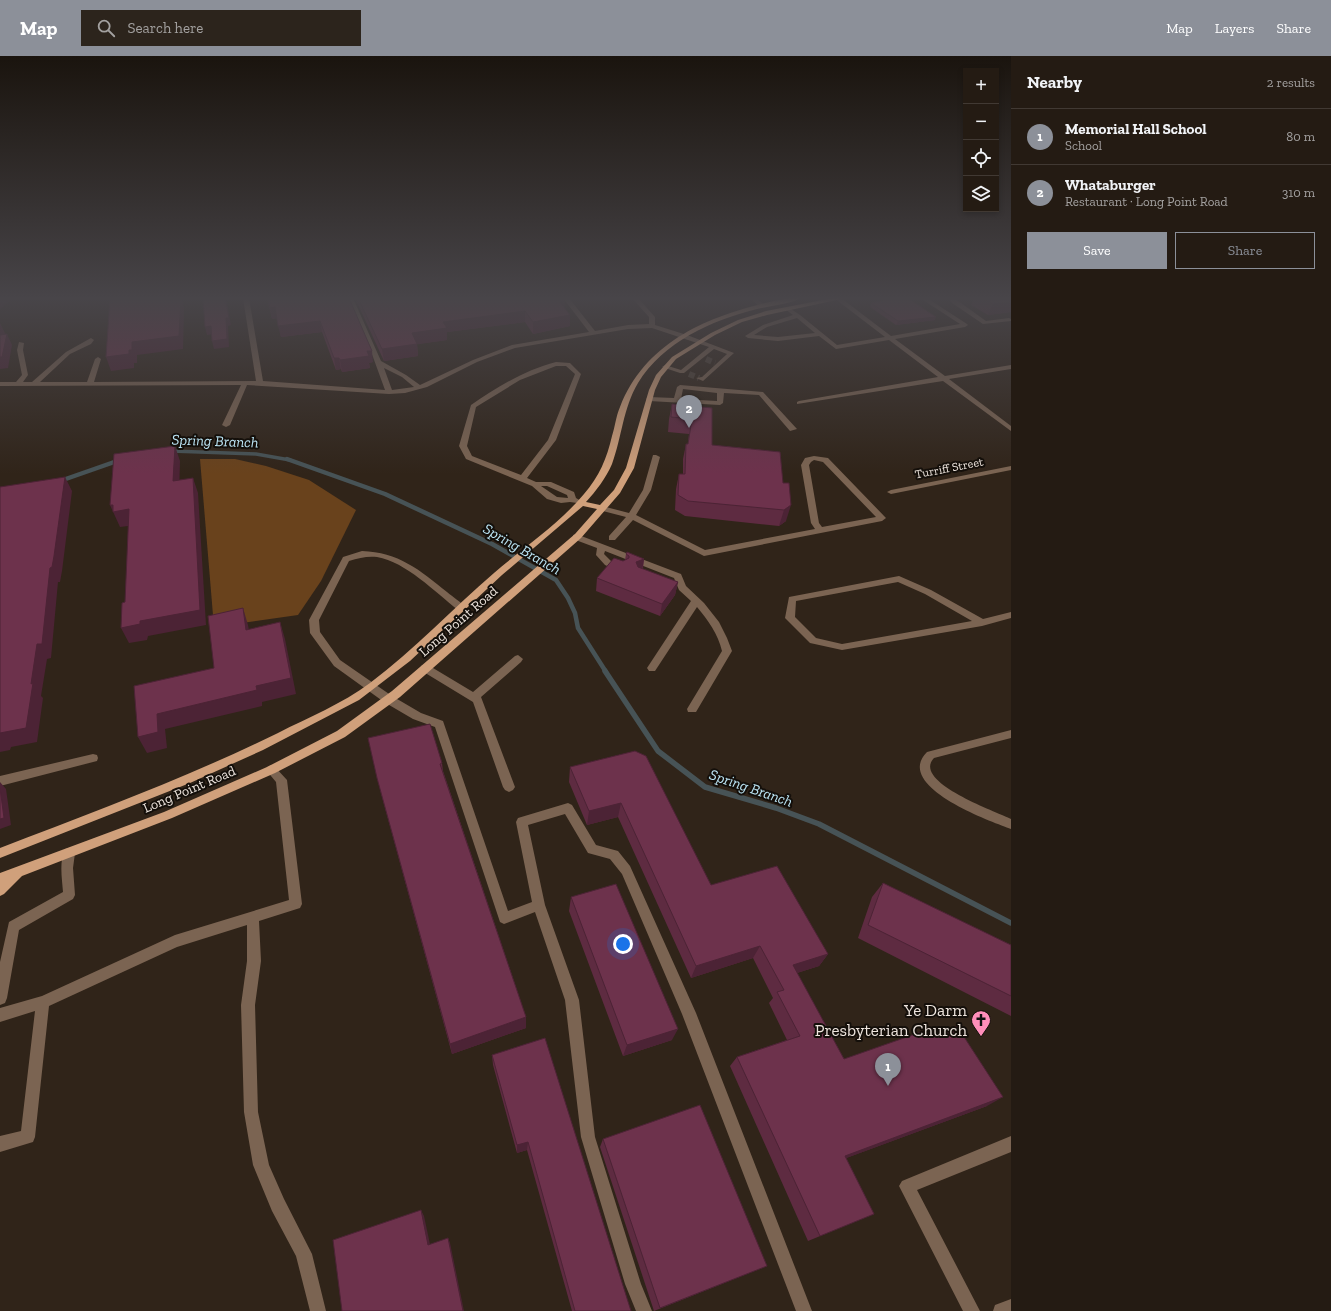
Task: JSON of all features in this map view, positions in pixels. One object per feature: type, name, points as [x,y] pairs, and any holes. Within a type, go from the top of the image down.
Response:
[{"type":"main road","name":"Long Point Road","points":[[0,853],[103,814],[245,755],[338,707],[372,687],[410,656],[498,574],[538,542],[581,503],[597,482],[610,460],[623,408],[632,388],[656,357]]},
{"type":"main road","name":"Long Point Road","points":[[0,879],[168,815],[271,770],[341,734],[388,699],[560,552],[576,537],[617,491],[630,468],[649,399],[658,376],[676,357]]},
{"type":"main road","points":[[581,503],[602,508]]},
{"type":"main road","points":[[0,890],[20,871]]},
{"type":"street","points":[[18,384],[25,375],[21,357]]},
{"type":"street","points":[[34,384],[64,357]]},
{"type":"street","points":[[256,357],[260,383]]},
{"type":"street","points":[[376,357],[380,363],[389,392]]},
{"type":"street","points":[[0,384],[260,383],[389,392],[418,387],[489,357]]},
{"type":"street","points":[[682,372],[704,357]]},
{"type":"street","points":[[699,378],[702,379],[717,363],[727,357]]},
{"type":"street","points":[[915,357],[1011,429]]},
{"type":"street","points":[[90,384],[98,359]]},
{"type":"street","points":[[380,363],[404,376],[418,387]]},
{"type":"street","points":[[522,479],[552,440],[578,374],[572,366],[565,364],[553,365],[535,371],[490,394],[472,406],[463,446],[469,457],[522,479],[535,484],[540,491],[561,501],[572,499],[581,503]]},
{"type":"street","points":[[665,367],[689,374]]},
{"type":"street","points":[[799,403],[1011,367]]},
{"type":"street","points":[[385,379],[404,376]]},
{"type":"street","points":[[226,425],[245,383]]},
{"type":"street","points":[[677,399],[680,387],[761,393],[793,430]]},
{"type":"street","points":[[649,399],[677,399],[720,403],[721,391]]},
{"type":"street","points":[[612,538],[632,517],[647,490],[656,457]]},
{"type":"street","points":[[602,508],[632,517],[704,553],[882,518],[825,460],[814,458],[808,460],[805,465],[815,523],[820,530]]},
{"type":"street","name":"Turriff Street","points":[[891,492],[1011,468]]},
{"type":"street","points":[[576,537],[678,576],[677,586],[696,601],[725,640],[727,651],[692,709]]},
{"type":"street","points":[[602,547],[600,555],[608,563],[622,569]]},
{"type":"street","points":[[461,608],[406,566],[379,554],[363,554],[346,559],[314,620],[315,633],[337,663],[388,699],[417,716],[439,724],[504,918],[539,905]]},
{"type":"street","points":[[982,623],[928,592],[899,579],[792,599],[790,618],[813,641],[842,647],[982,623],[1011,615]]},
{"type":"street","points":[[652,668],[696,601]]},
{"type":"street","points":[[474,698],[518,659]]},
{"type":"street","points":[[425,668],[477,700],[509,787]]},
{"type":"street","points":[[1011,734],[931,755],[926,760],[925,768],[928,776],[935,785],[946,793],[1011,824]]},
{"type":"street","points":[[0,781],[93,758]]},
{"type":"street","points":[[0,1015],[43,1002],[175,941],[296,904],[282,780],[271,770]]},
{"type":"street","points":[[644,1311],[633,1284],[588,1138],[572,1000],[539,905],[522,822],[568,808],[592,849],[614,855],[626,870],[689,1013],[804,1311]]},
{"type":"street","points":[[0,998],[14,926],[69,895],[67,868],[69,853]]},
{"type":"street","points":[[252,917],[254,961],[248,1005],[251,1112],[261,1165],[278,1206],[304,1254],[318,1311]]},
{"type":"street","points":[[0,1144],[28,1137],[43,1002]]},
{"type":"street","points":[[972,1311],[907,1186],[1011,1144]]},
{"type":"street","points":[[1001,1311],[1011,1307]]},
{"type":"shaded area","points":[[200,459],[235,459],[266,466],[309,480],[356,510],[321,581],[298,615],[214,627]]},
{"type":"building","points":[[333,357],[365,357],[340,360],[339,358],[334,358]]},
{"type":"building","points":[[672,404],[712,408],[712,445],[780,452],[783,483],[789,483],[791,505],[784,510],[688,501],[678,495],[679,474],[685,474],[686,444],[688,444],[692,419],[671,417]]},
{"type":"building","points":[[175,446],[173,481],[193,478],[200,610],[140,621],[140,624],[121,628],[122,603],[125,602],[129,509],[113,512],[113,505],[110,505],[114,454]]},
{"type":"building","points":[[65,477],[54,556],[52,567],[50,568],[42,644],[37,644],[26,728],[0,733],[0,487]]},
{"type":"building","points":[[627,552],[644,559],[636,562],[638,567],[678,582],[662,604],[597,578],[614,558],[623,561],[629,558],[626,554]]},
{"type":"building","points":[[243,608],[246,630],[280,622],[291,678],[256,686],[257,690],[157,714],[158,732],[138,737],[134,686],[214,668],[208,616]]},
{"type":"building","points":[[430,724],[442,763],[440,764],[526,1017],[450,1044],[377,778],[368,738]]},
{"type":"building","points":[[635,751],[646,756],[711,885],[777,866],[828,954],[793,965],[844,1059],[921,1032],[924,1038],[957,1026],[1003,1097],[845,1156],[874,1214],[820,1236],[737,1057],[800,1036],[777,992],[784,990],[760,946],[696,966],[621,803],[589,811],[570,767]]},
{"type":"building","points":[[0,788],[4,818],[0,819]]},
{"type":"building","points":[[883,883],[1011,945],[1011,996],[868,925]]},
{"type":"building","points":[[616,884],[678,1029],[627,1045],[571,897]]},
{"type":"building","points":[[545,1038],[631,1311],[575,1311],[528,1142],[517,1145],[492,1055]]},
{"type":"building","points":[[700,1105],[767,1266],[660,1308],[603,1139]]},
{"type":"building","points":[[421,1210],[428,1245],[448,1238],[463,1311],[342,1311],[333,1240]]},
{"type":"waterway","name":"Spring Branch","points":[[171,451],[256,454],[290,460]]},
{"type":"waterway","name":"Spring Branch","points":[[60,481],[120,460]]},
{"type":"waterway","name":"Spring Branch","points":[[290,460],[385,494],[492,544],[556,580],[568,598],[575,613],[578,628],[606,672]]},
{"type":"waterway","name":"Spring Branch","points":[[605,671],[658,751],[705,787],[776,808],[819,824],[1011,923]]},
{"type":"tunnel","points":[[706,359],[715,363]]},
{"type":"tunnel","points":[[689,374],[699,378]]},
{"type":"place","name":"Whataburger","points":[[689,428]]},
{"type":"place","name":"Ye Darm Presbyterian Church","points":[[981,1037]]},
{"type":"place","name":"Memorial Hall School","points":[[888,1086]]}]
